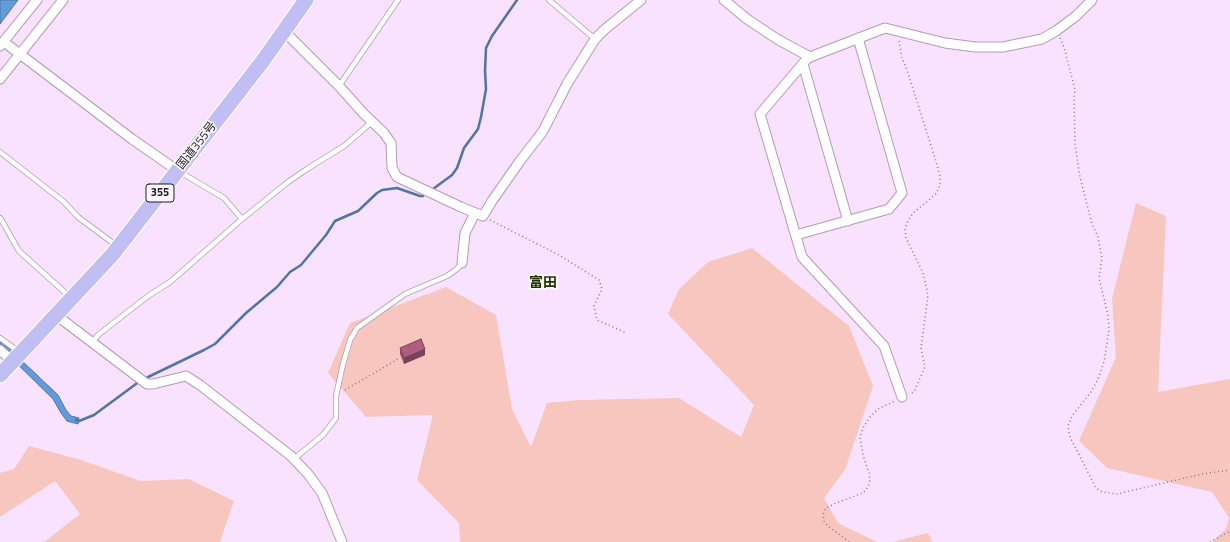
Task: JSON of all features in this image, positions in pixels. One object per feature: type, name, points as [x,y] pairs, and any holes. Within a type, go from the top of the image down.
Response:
[{"type":"highway","name":"国道355号","points":[[0,375],[72,299],[118,247],[285,32],[306,0]]},
{"type":"street","points":[[37,0],[2,44],[20,54],[132,140],[178,170]]},
{"type":"street","points":[[0,79],[63,0]]},
{"type":"street","points":[[462,263],[465,233],[479,214],[492,201],[543,131],[567,84],[595,40],[604,30],[641,0]]},
{"type":"street","points":[[724,0],[747,19],[777,39],[810,57]]},
{"type":"street","points":[[902,397],[884,346],[858,320],[802,257],[760,114],[810,57],[885,28],[945,43],[975,47],[1003,47],[1042,38],[1056,31],[1076,16],[1092,0]]},
{"type":"street","points":[[285,32],[339,86],[391,142],[392,168],[397,178],[479,214]]},
{"type":"street","points":[[796,235],[889,210],[902,193],[858,38]]},
{"type":"street","points":[[803,64],[848,221]]},
{"type":"street","points":[[56,315],[147,384],[153,384],[186,376],[200,385],[294,459],[308,474],[322,493],[342,542]]},
{"type":"street","points":[[0,350],[16,357]]},
{"type":"lane","points":[[339,86],[398,0]]},
{"type":"lane","points":[[549,0],[595,40]]},
{"type":"lane","points":[[92,342],[98,335],[148,296],[170,282],[242,219],[307,169],[344,146],[372,121]]},
{"type":"lane","points":[[0,152],[64,202],[78,217],[118,247]]},
{"type":"lane","points":[[178,170],[224,198],[242,219]]},
{"type":"lane","points":[[0,218],[19,251],[72,299]]},
{"type":"lane","points":[[294,459],[323,435],[336,418],[336,396],[343,364],[350,340],[357,328],[405,294],[447,276],[457,269],[462,263]]},
{"type":"lane","points":[[0,338],[16,357]]},
{"type":"path","points":[[849,542],[828,526],[824,521],[823,514],[826,508],[863,493],[868,487],[870,480],[869,473],[863,455],[860,437],[864,426],[878,409],[914,392],[925,367],[921,348],[928,295],[923,273],[906,238],[905,229],[913,213],[936,194],[940,185],[940,176],[902,58],[897,30]]},
{"type":"path","points":[[1056,31],[1064,47],[1075,90],[1075,144],[1080,177],[1092,224],[1098,237],[1102,258],[1099,278],[1108,316],[1109,330],[1102,368],[1091,392],[1072,416],[1068,426],[1070,437],[1096,488],[1102,492],[1117,494],[1202,474],[1230,470]]},
{"type":"path","points":[[479,214],[559,255],[599,280],[602,289],[594,306],[597,320],[627,333]]},
{"type":"path","points":[[336,396],[398,359]]},
{"type":"path","points":[[1210,542],[1230,531]]},
{"type":"shaded area","points":[[1136,203],[1166,216],[1158,392],[1230,379],[1230,542],[1212,542],[1226,529],[1229,518],[1212,492],[1107,468],[1079,441],[1116,357],[1112,299]]},
{"type":"shaded area","points":[[752,248],[849,326],[873,386],[845,470],[824,498],[838,523],[877,542],[460,542],[459,523],[417,480],[433,415],[366,417],[328,373],[350,323],[446,287],[496,315],[512,409],[531,447],[547,403],[579,400],[679,398],[741,437],[754,405],[668,314],[679,289],[708,262]]},
{"type":"shaded area","points":[[29,446],[78,459],[141,481],[189,479],[234,501],[220,542],[44,542],[80,514],[55,481],[0,517],[0,473],[14,469]]},
{"type":"shaded area","points":[[928,533],[933,542],[892,542]]},
{"type":"water","points":[[0,0],[18,0],[0,24]]},
{"type":"water","points":[[0,340],[58,395],[71,416],[79,418],[78,424],[67,421],[53,399],[0,347]]},
{"type":"building","points":[[421,339],[425,349],[404,358],[400,348]]},
{"type":"waterway","points":[[433,189],[452,175],[457,168],[464,148],[478,129],[486,89],[486,48],[492,36],[517,0]]},
{"type":"waterway","points":[[144,379],[215,344],[246,313],[277,287],[290,272],[301,265],[326,235],[335,221],[358,211],[377,193],[382,190],[397,188],[423,196]]},
{"type":"waterway","points":[[76,420],[79,421],[94,415],[140,381]]},
{"type":"district","name":"富田","points":[[543,284]]}]
